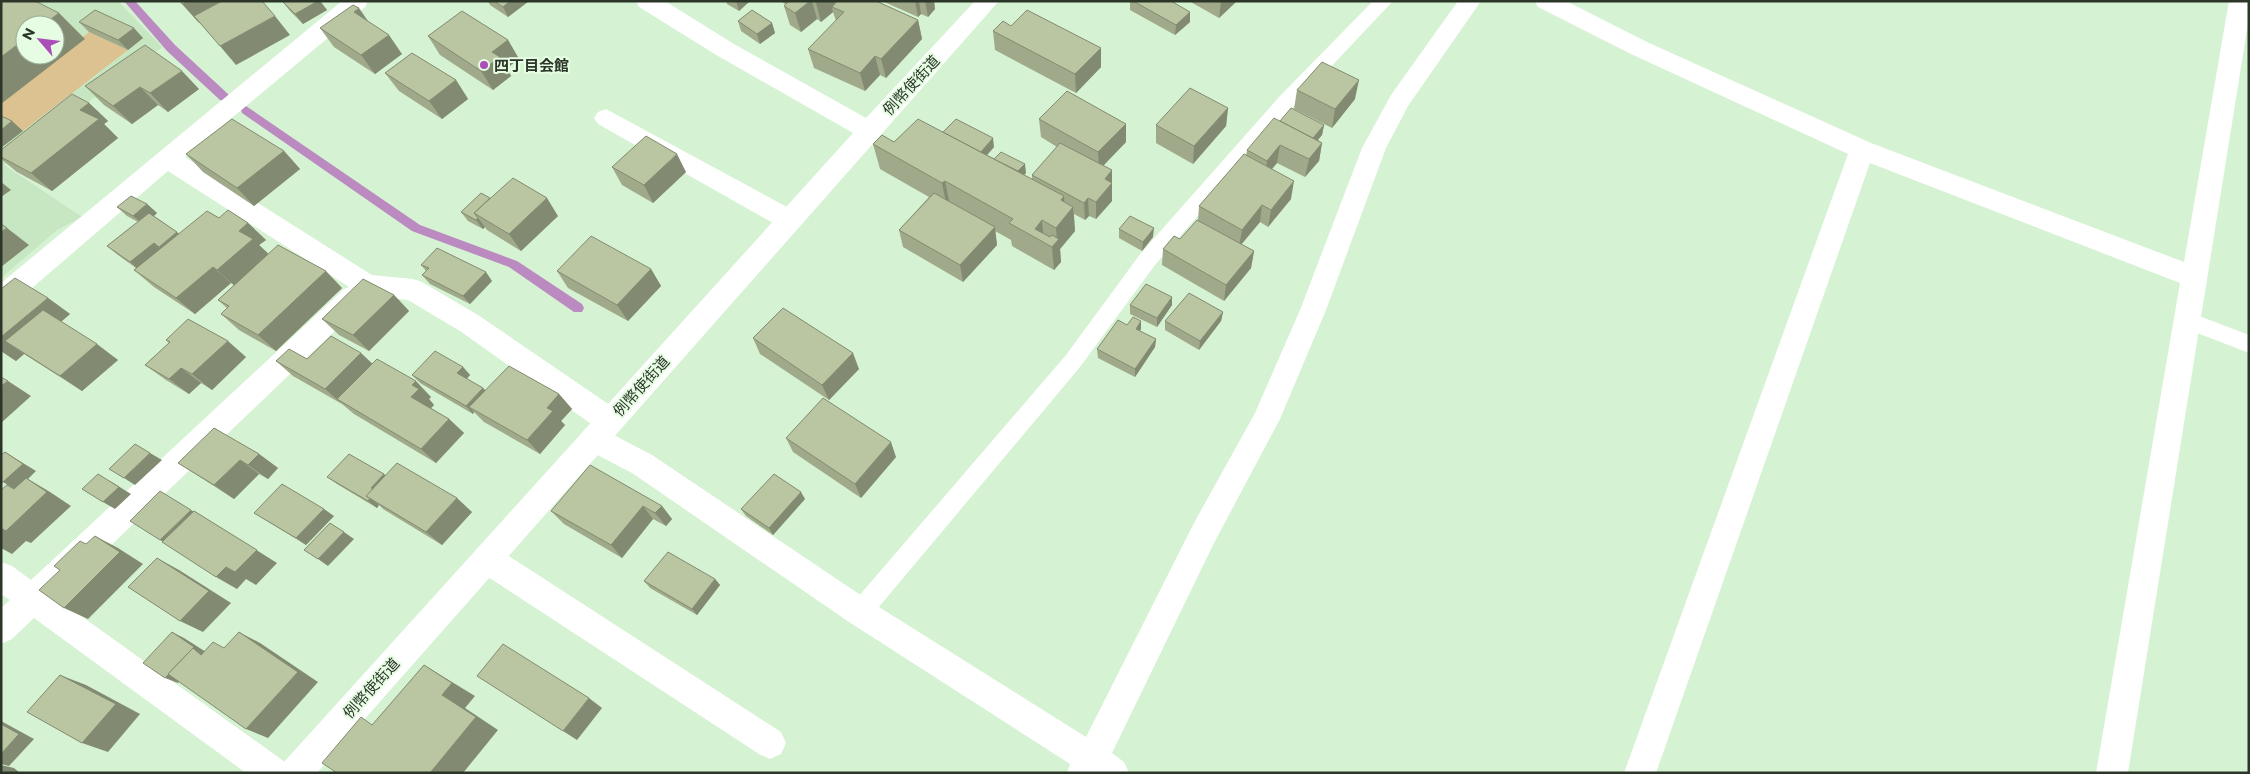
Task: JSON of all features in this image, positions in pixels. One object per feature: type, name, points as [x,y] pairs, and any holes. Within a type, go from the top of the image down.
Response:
[{"type":"street","points":[[1,299],[167,158],[358,1]]},
{"type":"street","points":[[647,1],[726,50],[869,131]]},
{"type":"street","name":"例幣使街道","points":[[295,773],[789,220],[988,1]]},
{"type":"street","points":[[167,158],[367,284],[413,290],[469,323],[642,464],[860,612],[1096,768],[1204,533],[1266,419],[1313,310],[1374,148],[1399,101],[1470,1]]},
{"type":"street","points":[[1546,1],[1639,48],[1862,150],[2194,277]]},
{"type":"street","points":[[2112,773],[2240,1]]},
{"type":"street","points":[[606,118],[789,220]]},
{"type":"street","points":[[1640,773],[1862,150]]},
{"type":"street","points":[[1,629],[367,284]]},
{"type":"street","points":[[487,559],[770,742]]},
{"type":"street","points":[[1,576],[274,773]]},
{"type":"lane","points":[[860,612],[1073,361],[1148,259],[1286,102],[1384,1]]},
{"type":"lane","points":[[2186,320],[2249,344]]},
{"type":"shaded area","points":[[1,1],[118,1],[162,47],[4,165],[82,217],[57,230],[1,278]]},
{"type":"shaded area","points":[[89,32],[128,50],[23,131],[1,120],[1,104],[49,65],[65,65],[65,52]]},
{"type":"building","points":[[1,1],[35,1],[59,13],[56,15],[15,15],[15,46],[1,57]]},
{"type":"building","points":[[222,1],[262,1],[275,16],[220,46],[194,16]]},
{"type":"building","points":[[282,1],[318,1],[295,14]]},
{"type":"building","points":[[494,1],[510,1],[503,7]]},
{"type":"building","points":[[789,1],[810,1],[795,13],[784,6]]},
{"type":"building","points":[[837,1],[876,1],[918,20],[881,59],[875,56],[860,73],[808,49],[844,12],[832,7]]},
{"type":"building","points":[[1133,1],[1171,1],[1190,12],[1176,25]]},
{"type":"building","points":[[353,5],[359,8],[354,12],[389,35],[361,55],[320,28]]},
{"type":"building","points":[[95,10],[134,28],[118,40],[79,22]]},
{"type":"building","points":[[752,10],[772,23],[757,34],[738,21]]},
{"type":"building","points":[[1027,10],[1101,48],[1075,74],[993,31],[1003,21],[1011,26]]},
{"type":"building","points":[[462,11],[508,40],[492,52],[500,57],[481,71],[428,36]]},
{"type":"building","points":[[145,45],[182,71],[150,93],[140,87],[113,106],[85,86]]},
{"type":"building","points":[[412,53],[456,80],[429,101],[385,73]]},
{"type":"building","points":[[1322,62],[1359,80],[1335,109],[1297,90]]},
{"type":"building","points":[[1190,88],[1228,108],[1194,146],[1156,125]]},
{"type":"building","points":[[1067,91],[1126,124],[1098,152],[1039,119]]},
{"type":"building","points":[[72,94],[89,103],[80,110],[99,119],[31,173],[1,157],[1,150]]},
{"type":"building","points":[[1291,108],[1324,125],[1313,138],[1280,121]]},
{"type":"building","points":[[1,116],[12,121],[1,130]]},
{"type":"building","points":[[1274,118],[1322,143],[1309,159],[1280,145],[1267,161],[1247,150]]},
{"type":"building","points":[[232,119],[284,151],[237,188],[186,154]]},
{"type":"building","points":[[918,119],[1064,196],[1061,200],[1073,207],[1056,228],[1042,220],[1035,229],[1050,237],[1052,235],[1059,239],[1052,247],[1009,223],[1013,219],[945,181],[942,183],[873,144],[882,135],[894,142]]},
{"type":"building","points":[[956,119],[993,138],[981,152],[943,132]]},
{"type":"building","points":[[646,136],[677,154],[644,185],[612,167]]},
{"type":"building","points":[[1060,143],[1112,170],[1105,179],[1112,183],[1096,202],[1088,198],[1084,203],[1032,175]]},
{"type":"building","points":[[1001,152],[1025,164],[1018,171],[994,159]]},
{"type":"building","points":[[1244,154],[1294,181],[1271,210],[1262,205],[1242,230],[1199,206]]},
{"type":"building","points":[[513,178],[547,198],[509,234],[474,213]]},
{"type":"building","points":[[481,193],[490,198],[474,213],[478,218],[476,220],[461,212]]},
{"type":"building","points":[[934,193],[995,227],[960,265],[899,230]]},
{"type":"building","points":[[131,196],[147,204],[133,216],[117,207]]},
{"type":"building","points":[[228,210],[248,223],[239,231],[253,239],[217,270],[213,267],[176,298],[134,270],[207,211],[219,218]]},
{"type":"building","points":[[149,213],[177,232],[159,247],[154,243],[130,262],[107,246]]},
{"type":"building","points":[[1130,216],[1154,228],[1143,242],[1119,229]]},
{"type":"building","points":[[1197,220],[1254,251],[1226,285],[1163,249],[1174,236],[1180,239]]},
{"type":"building","points":[[1,224],[7,228],[1,232]]},
{"type":"building","points":[[591,236],[651,269],[617,305],[557,271]]},
{"type":"building","points":[[278,245],[326,271],[258,335],[221,314],[229,306],[218,300]]},
{"type":"building","points":[[437,248],[486,272],[463,296],[422,275],[429,268],[421,265]]},
{"type":"building","points":[[15,278],[48,298],[1,337],[1,289]]},
{"type":"building","points":[[363,279],[394,295],[353,335],[322,319]]},
{"type":"building","points":[[1146,284],[1172,297],[1157,318],[1130,305]]},
{"type":"building","points":[[1189,293],[1223,312],[1200,341],[1165,321]]},
{"type":"building","points":[[783,308],[853,353],[822,385],[753,338]]},
{"type":"building","points":[[43,310],[97,344],[60,376],[5,341]]},
{"type":"building","points":[[1133,317],[1141,321],[1136,329],[1156,339],[1135,369],[1097,349],[1118,320],[1127,325]]},
{"type":"building","points":[[188,319],[228,341],[192,374],[181,368],[169,379],[145,365],[170,342],[166,340]]},
{"type":"building","points":[[331,336],[361,353],[325,389],[276,361],[289,349],[307,359]]},
{"type":"building","points":[[435,351],[463,367],[457,373],[483,388],[466,406],[412,375]]},
{"type":"building","points":[[377,359],[416,381],[412,385],[419,389],[411,397],[449,419],[421,449],[337,399]]},
{"type":"building","points":[[509,366],[559,394],[547,408],[553,411],[527,440],[469,407]]},
{"type":"building","points":[[1,377],[8,381],[1,386]]},
{"type":"building","points":[[823,398],[891,442],[855,484],[786,438]]},
{"type":"building","points":[[214,428],[259,454],[248,465],[240,460],[214,485],[178,463]]},
{"type":"building","points":[[135,444],[150,453],[124,478],[109,469]]},
{"type":"building","points":[[5,452],[23,464],[1,482],[1,455]]},
{"type":"building","points":[[349,454],[384,474],[366,496],[370,498],[368,501],[327,477]]},
{"type":"building","points":[[397,463],[457,498],[426,532],[366,496]]},
{"type":"building","points":[[590,465],[662,506],[655,513],[643,506],[611,545],[551,511]]},
{"type":"building","points":[[98,474],[119,487],[103,502],[82,489]]},
{"type":"building","points":[[774,474],[801,492],[769,528],[741,509]]},
{"type":"building","points":[[26,478],[47,492],[6,531],[1,528],[1,490],[7,485],[14,489]]},
{"type":"building","points":[[282,484],[324,509],[296,538],[254,513]]},
{"type":"building","points":[[160,491],[191,510],[160,540],[130,521]]},
{"type":"building","points":[[194,511],[257,550],[235,572],[226,567],[216,577],[162,542]]},
{"type":"building","points":[[330,523],[344,532],[318,559],[304,550]]},
{"type":"building","points":[[95,536],[120,552],[64,608],[39,590],[60,570],[54,566],[80,541],[86,544]]},
{"type":"building","points":[[668,552],[715,579],[692,609],[644,581]]},
{"type":"building","points":[[157,558],[209,591],[180,621],[128,587]]},
{"type":"building","points":[[172,632],[194,647],[165,678],[143,663]]},
{"type":"building","points":[[239,632],[298,672],[246,729],[168,674],[193,648],[201,655],[213,642],[224,648]]},
{"type":"building","points":[[503,644],[589,698],[563,731],[477,676]]},
{"type":"building","points":[[424,665],[452,683],[442,695],[476,717],[430,773],[337,773],[322,763],[361,717],[372,725]]},
{"type":"building","points":[[60,675],[116,704],[82,743],[27,712]]},
{"type":"building","points":[[1,724],[19,734],[1,754]]},
{"type":"waterway","points":[[129,1],[171,48],[224,97]]},
{"type":"waterway","points":[[246,110],[416,228],[513,264],[578,308]]},
{"type":"place","name":"四丁目会館","points":[[484,65]]}]
